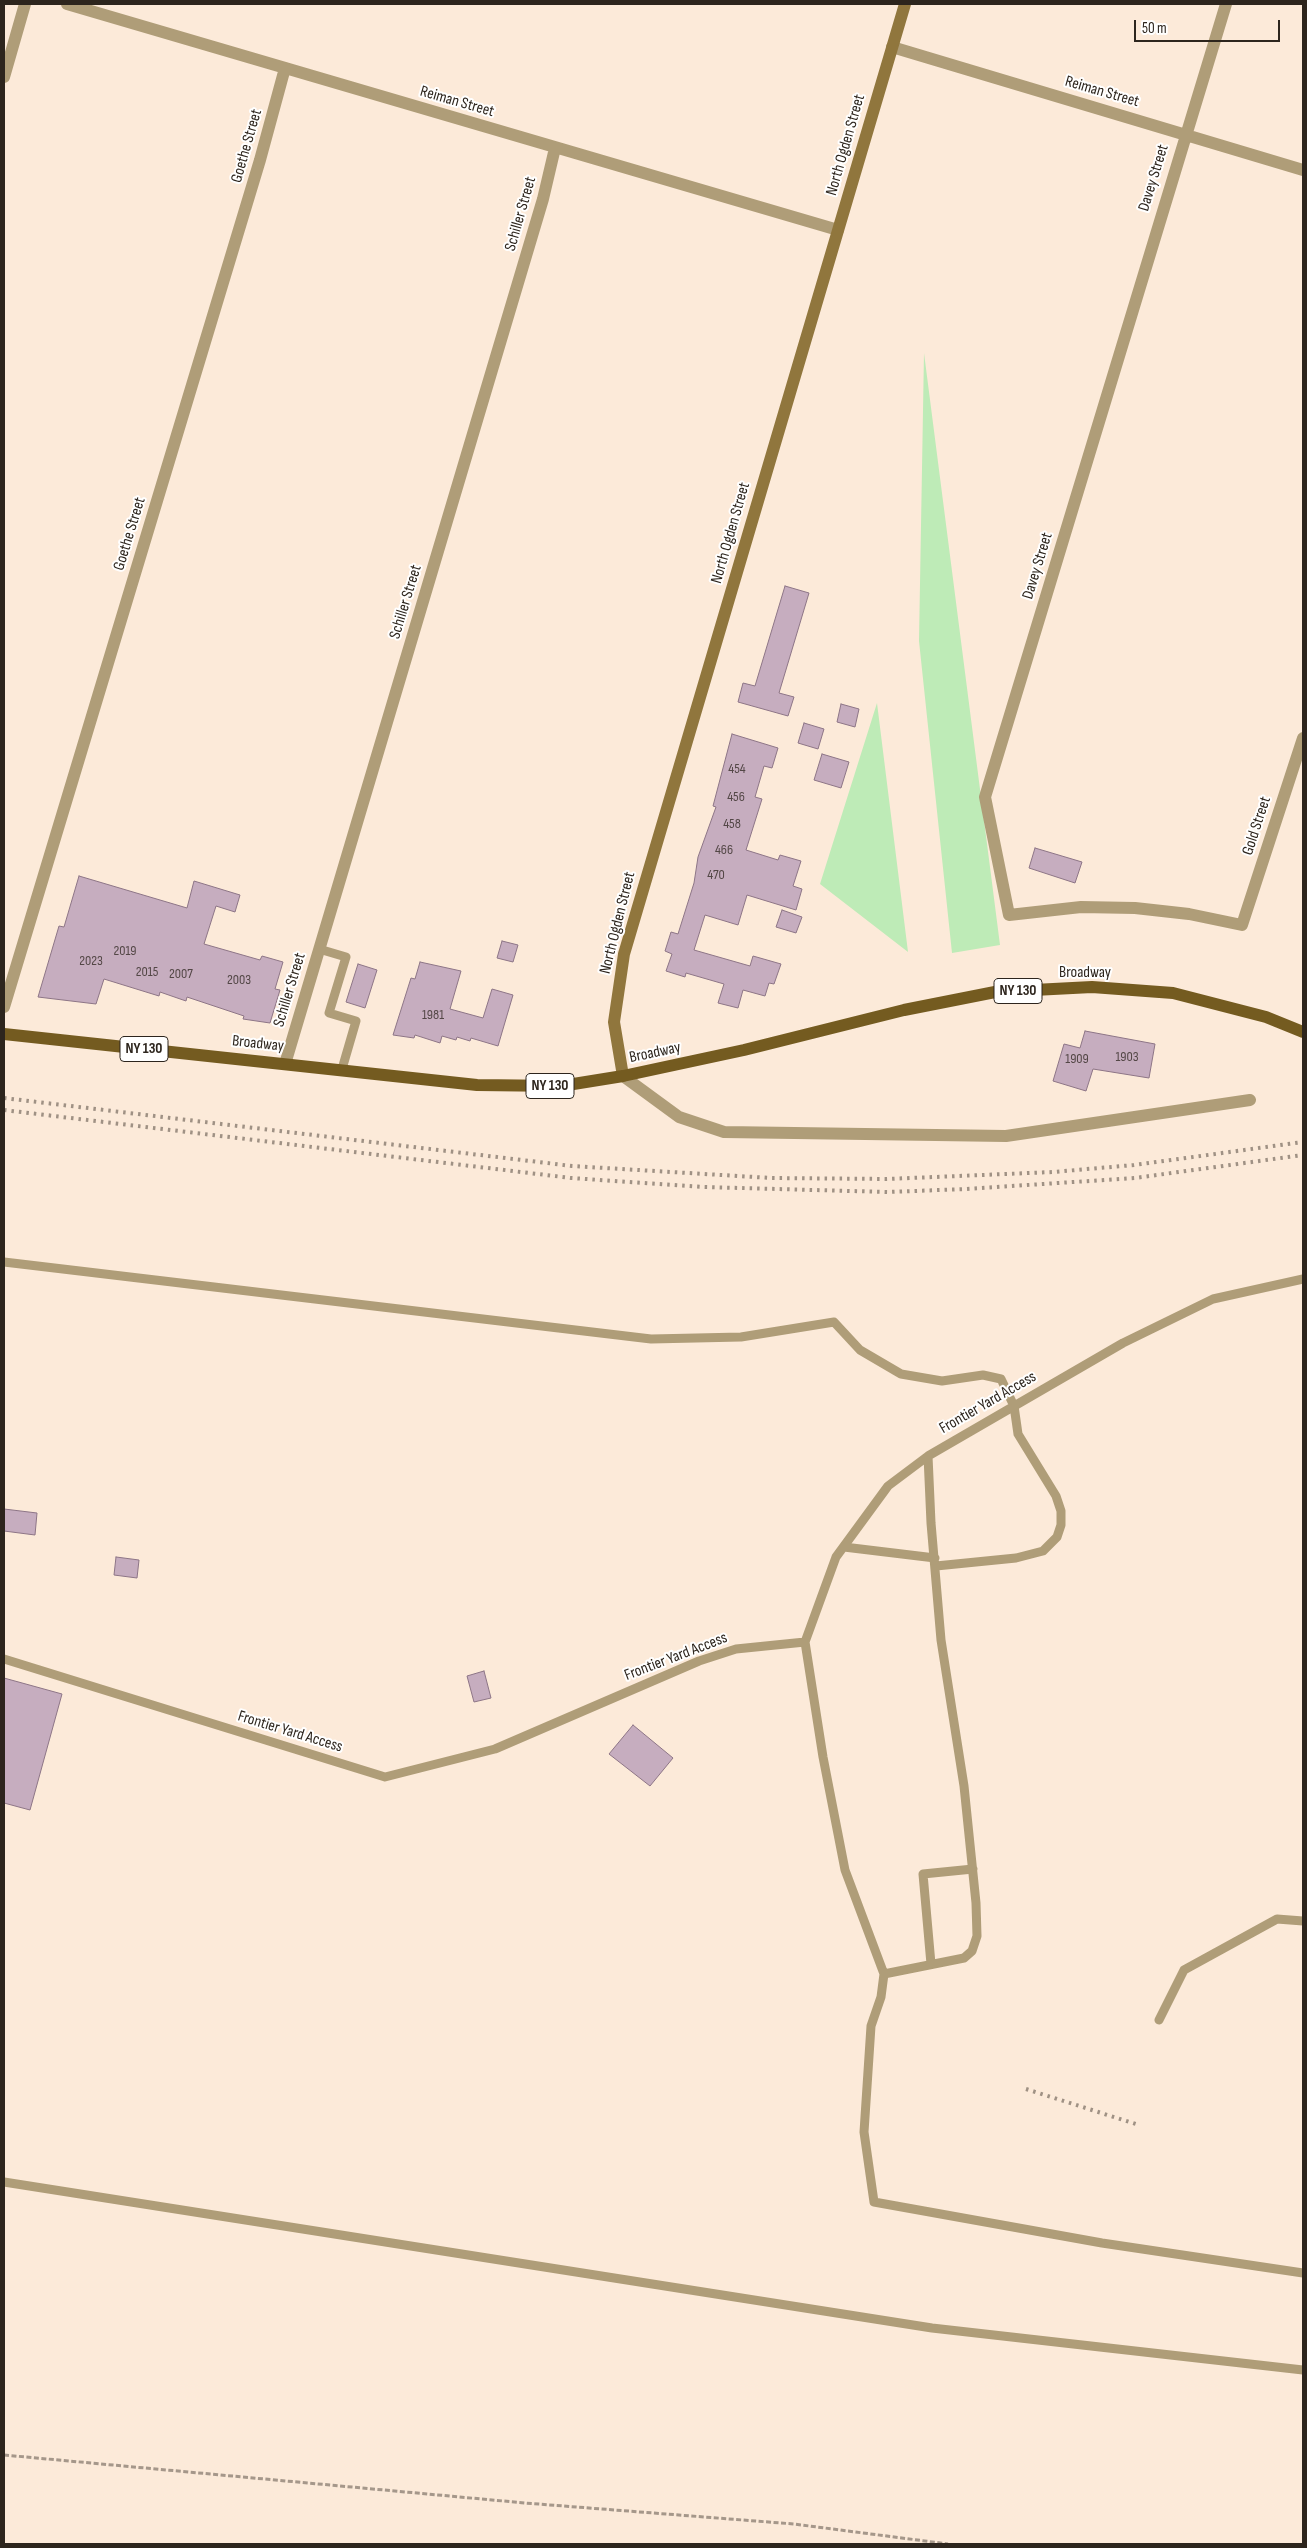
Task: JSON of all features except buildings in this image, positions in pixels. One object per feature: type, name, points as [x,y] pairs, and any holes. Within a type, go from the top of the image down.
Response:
[{"type":"main road","name":"Broadway","points":[[4,1034],[477,1085],[561,1086],[623,1076],[744,1050],[904,1010],[995,992],[1092,987],[1173,993],[1266,1017],[1303,1032]]},
{"type":"street","points":[[4,77],[25,4]]},
{"type":"street","name":"Reiman Street","points":[[67,4],[838,230]]},
{"type":"street","name":"North Ogden Street","points":[[623,1076],[614,1022],[624,954],[905,4]]},
{"type":"street","name":"Davey Street","points":[[1226,4],[1184,134],[985,797],[1009,915],[1081,907],[1135,908],[1190,914],[1242,925]]},
{"type":"street","name":"Reiman Street","points":[[892,48],[1303,170]]},
{"type":"street","name":"Goethe Street","points":[[4,1008],[260,160],[285,68]]},
{"type":"street","name":"Schiller Street","points":[[285,1064],[540,208],[555,148]]},
{"type":"street","name":"Gold Street","points":[[1242,925],[1303,738]]},
{"type":"street","points":[[623,1076],[679,1117],[724,1132],[1006,1136],[1250,1100]]},
{"type":"lane","points":[[319,949],[346,957],[330,1013],[356,1021],[342,1069]]},
{"type":"lane","points":[[4,1262],[651,1339],[741,1337],[834,1322],[860,1350],[901,1374],[942,1381],[983,1375],[1001,1379],[1014,1406],[1018,1434],[1056,1496],[1061,1511],[1062,1525],[1056,1537],[1043,1551],[1016,1558],[935,1562],[844,1547]]},
{"type":"lane","name":"Frontier Yard Access","points":[[4,1659],[385,1777],[495,1749],[699,1661],[736,1649],[805,1642],[836,1558],[888,1486],[928,1456],[1123,1343],[1213,1299],[1303,1278]]},
{"type":"lane","points":[[884,1974],[957,1960],[972,1951],[977,1936],[964,1786],[941,1640],[928,1456]]},
{"type":"lane","points":[[805,1642],[823,1757],[845,1870],[884,1974],[881,1997],[871,2026],[864,2132],[874,2202],[1102,2243],[1303,2273]]},
{"type":"lane","points":[[931,1964],[923,1874],[972,1869]]},
{"type":"lane","points":[[1159,2020],[1184,1970],[1277,1919],[1303,1921]]},
{"type":"lane","points":[[4,2182],[932,2328],[1303,2370]]},
{"type":"path","points":[[4,2455],[525,2503],[794,2524],[948,2544]]},
{"type":"green space","points":[[924,353],[1000,945],[952,953],[919,641]]},
{"type":"green space","points":[[877,703],[908,952],[820,884]]},
{"type":"railway","points":[[4,1098],[572,1166],[771,1178],[887,1179],[1053,1172],[1134,1165],[1303,1142]]},
{"type":"railway","points":[[4,1110],[571,1178],[703,1187],[888,1192],[966,1189],[1135,1178],[1303,1155]]},
{"type":"railway","points":[[1026,2089],[1139,2125]]}]
